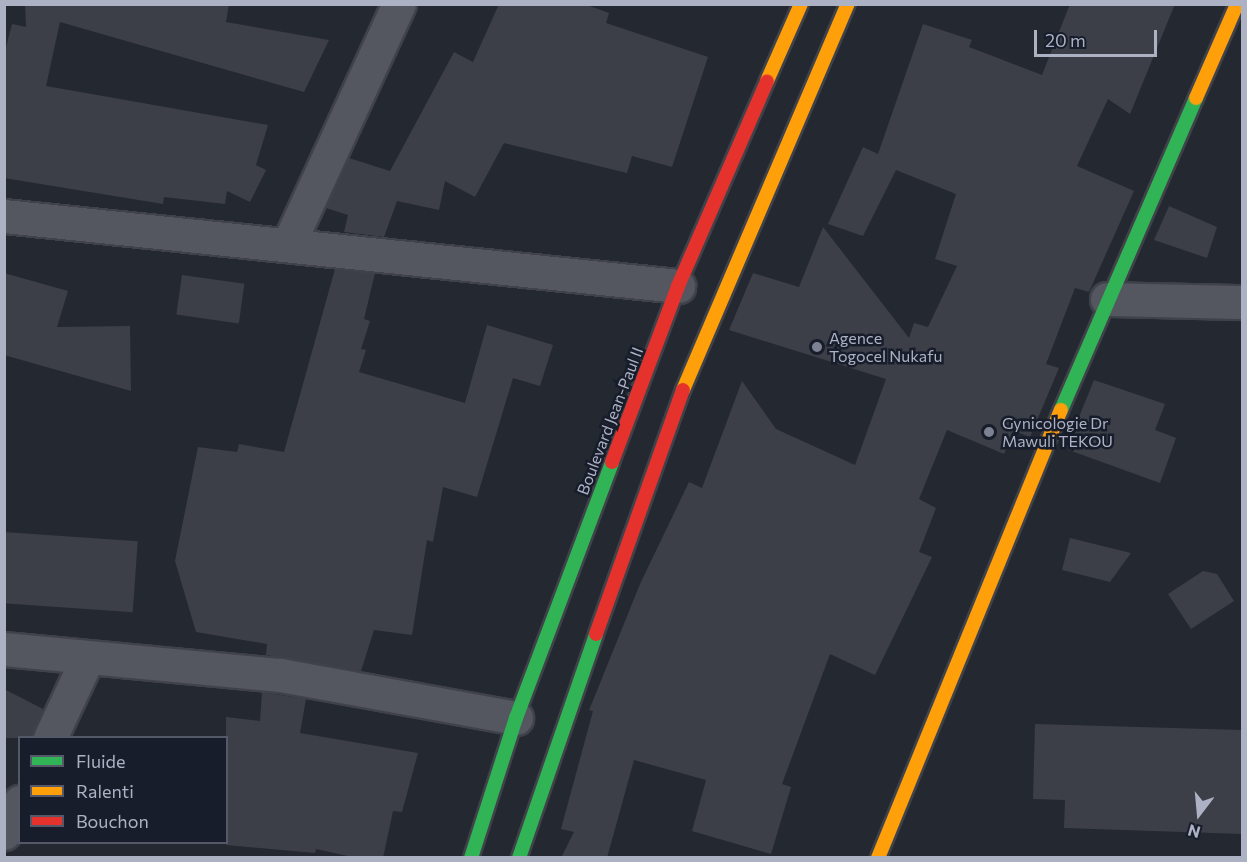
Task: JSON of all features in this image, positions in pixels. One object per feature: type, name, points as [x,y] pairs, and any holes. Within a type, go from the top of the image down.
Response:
[{"type":"main road","name":"Boulevard Jean-Paul II","points":[[471,858],[516,718],[678,286],[801,4]]},
{"type":"main road","points":[[519,858],[666,429],[848,4]]},
{"type":"main road","points":[[878,858],[1107,299],[1237,4]]},
{"type":"street","points":[[288,245],[399,4]]},
{"type":"street","points":[[4,216],[678,286]]},
{"type":"street","points":[[1107,299],[1242,302]]},
{"type":"street","points":[[4,650],[280,675],[516,718]]},
{"type":"street","points":[[51,736],[87,659]]},
{"type":"street","points":[[4,833],[18,806]]},
{"type":"building","points":[[25,4],[229,4],[226,22],[329,40],[304,92],[60,22],[46,86],[268,125],[256,165],[266,170],[250,202],[227,191],[225,204],[164,197],[163,204],[4,178],[4,55],[12,24],[26,27]]},
{"type":"building","points":[[499,4],[584,4],[609,13],[606,23],[708,57],[672,167],[632,156],[627,173],[504,143],[475,197],[445,181],[439,210],[397,201],[384,237],[344,232],[348,215],[326,208],[349,158],[390,171],[454,52],[473,62]]},
{"type":"building","points":[[1070,4],[1175,4],[1130,114],[1108,99],[1077,166],[1134,191],[1089,292],[1075,288],[1046,364],[1059,368],[1030,437],[1014,431],[1004,454],[947,430],[919,499],[936,508],[919,552],[932,557],[875,675],[830,654],[782,784],[791,787],[771,854],[692,831],[706,780],[634,760],[607,858],[561,858],[574,832],[561,829],[593,711],[589,710],[640,584],[689,482],[702,488],[742,381],[776,429],[855,465],[886,379],[729,330],[753,273],[799,287],[823,227],[909,338],[914,323],[928,327],[957,266],[935,259],[956,194],[896,170],[863,236],[828,224],[863,147],[878,154],[923,24],[972,40],[969,47],[1042,75]]},
{"type":"building","points":[[1169,206],[1217,227],[1207,258],[1154,240]]},
{"type":"building","points":[[335,269],[375,273],[364,319],[370,321],[361,349],[366,350],[359,372],[465,403],[487,325],[553,345],[540,386],[513,378],[477,497],[443,487],[433,542],[427,540],[412,635],[374,630],[361,671],[266,655],[267,644],[196,632],[175,561],[198,447],[237,452],[239,444],[284,452]]},
{"type":"building","points":[[4,273],[68,291],[57,327],[130,326],[131,391],[4,355]]},
{"type":"building","points":[[182,275],[244,284],[239,323],[176,315]]},
{"type":"building","points":[[1094,380],[1165,404],[1155,430],[1176,438],[1160,483],[1066,449]]},
{"type":"building","points":[[4,532],[138,541],[133,612],[4,603]]},
{"type":"building","points":[[1070,538],[1131,553],[1110,582],[1062,570]]},
{"type":"building","points":[[1203,571],[1217,574],[1234,601],[1191,629],[1168,594]]},
{"type":"building","points":[[4,689],[43,709],[33,736],[4,738]]},
{"type":"building","points":[[262,692],[306,699],[300,733],[418,753],[402,812],[393,811],[383,858],[357,858],[316,849],[315,853],[226,845],[228,844],[228,736],[226,736],[226,717],[260,721]]},
{"type":"building","points":[[1035,724],[1242,730],[1242,834],[1064,828],[1065,800],[1033,799]]},
{"type":"traffic: fast","points":[[1061,410],[1196,98]]},
{"type":"traffic: fast","points":[[471,858],[516,718],[612,462]]},
{"type":"traffic: fast","points":[[519,858],[596,634]]},
{"type":"traffic: slow","points":[[767,81],[801,4]]},
{"type":"traffic: slow","points":[[683,390],[848,4]]},
{"type":"traffic: slow","points":[[1196,98],[1237,4]]},
{"type":"traffic: slow","points":[[878,858],[1061,410]]},
{"type":"traffic: jam","points":[[612,462],[678,286],[767,81]]},
{"type":"traffic: jam","points":[[596,634],[683,390]]},
{"type":"place","name":"Agence Togocel Nukafu","points":[[817,347]]},
{"type":"place","name":"Gynicologie Dr Mawuli TEKOU","points":[[989,432]]}]
